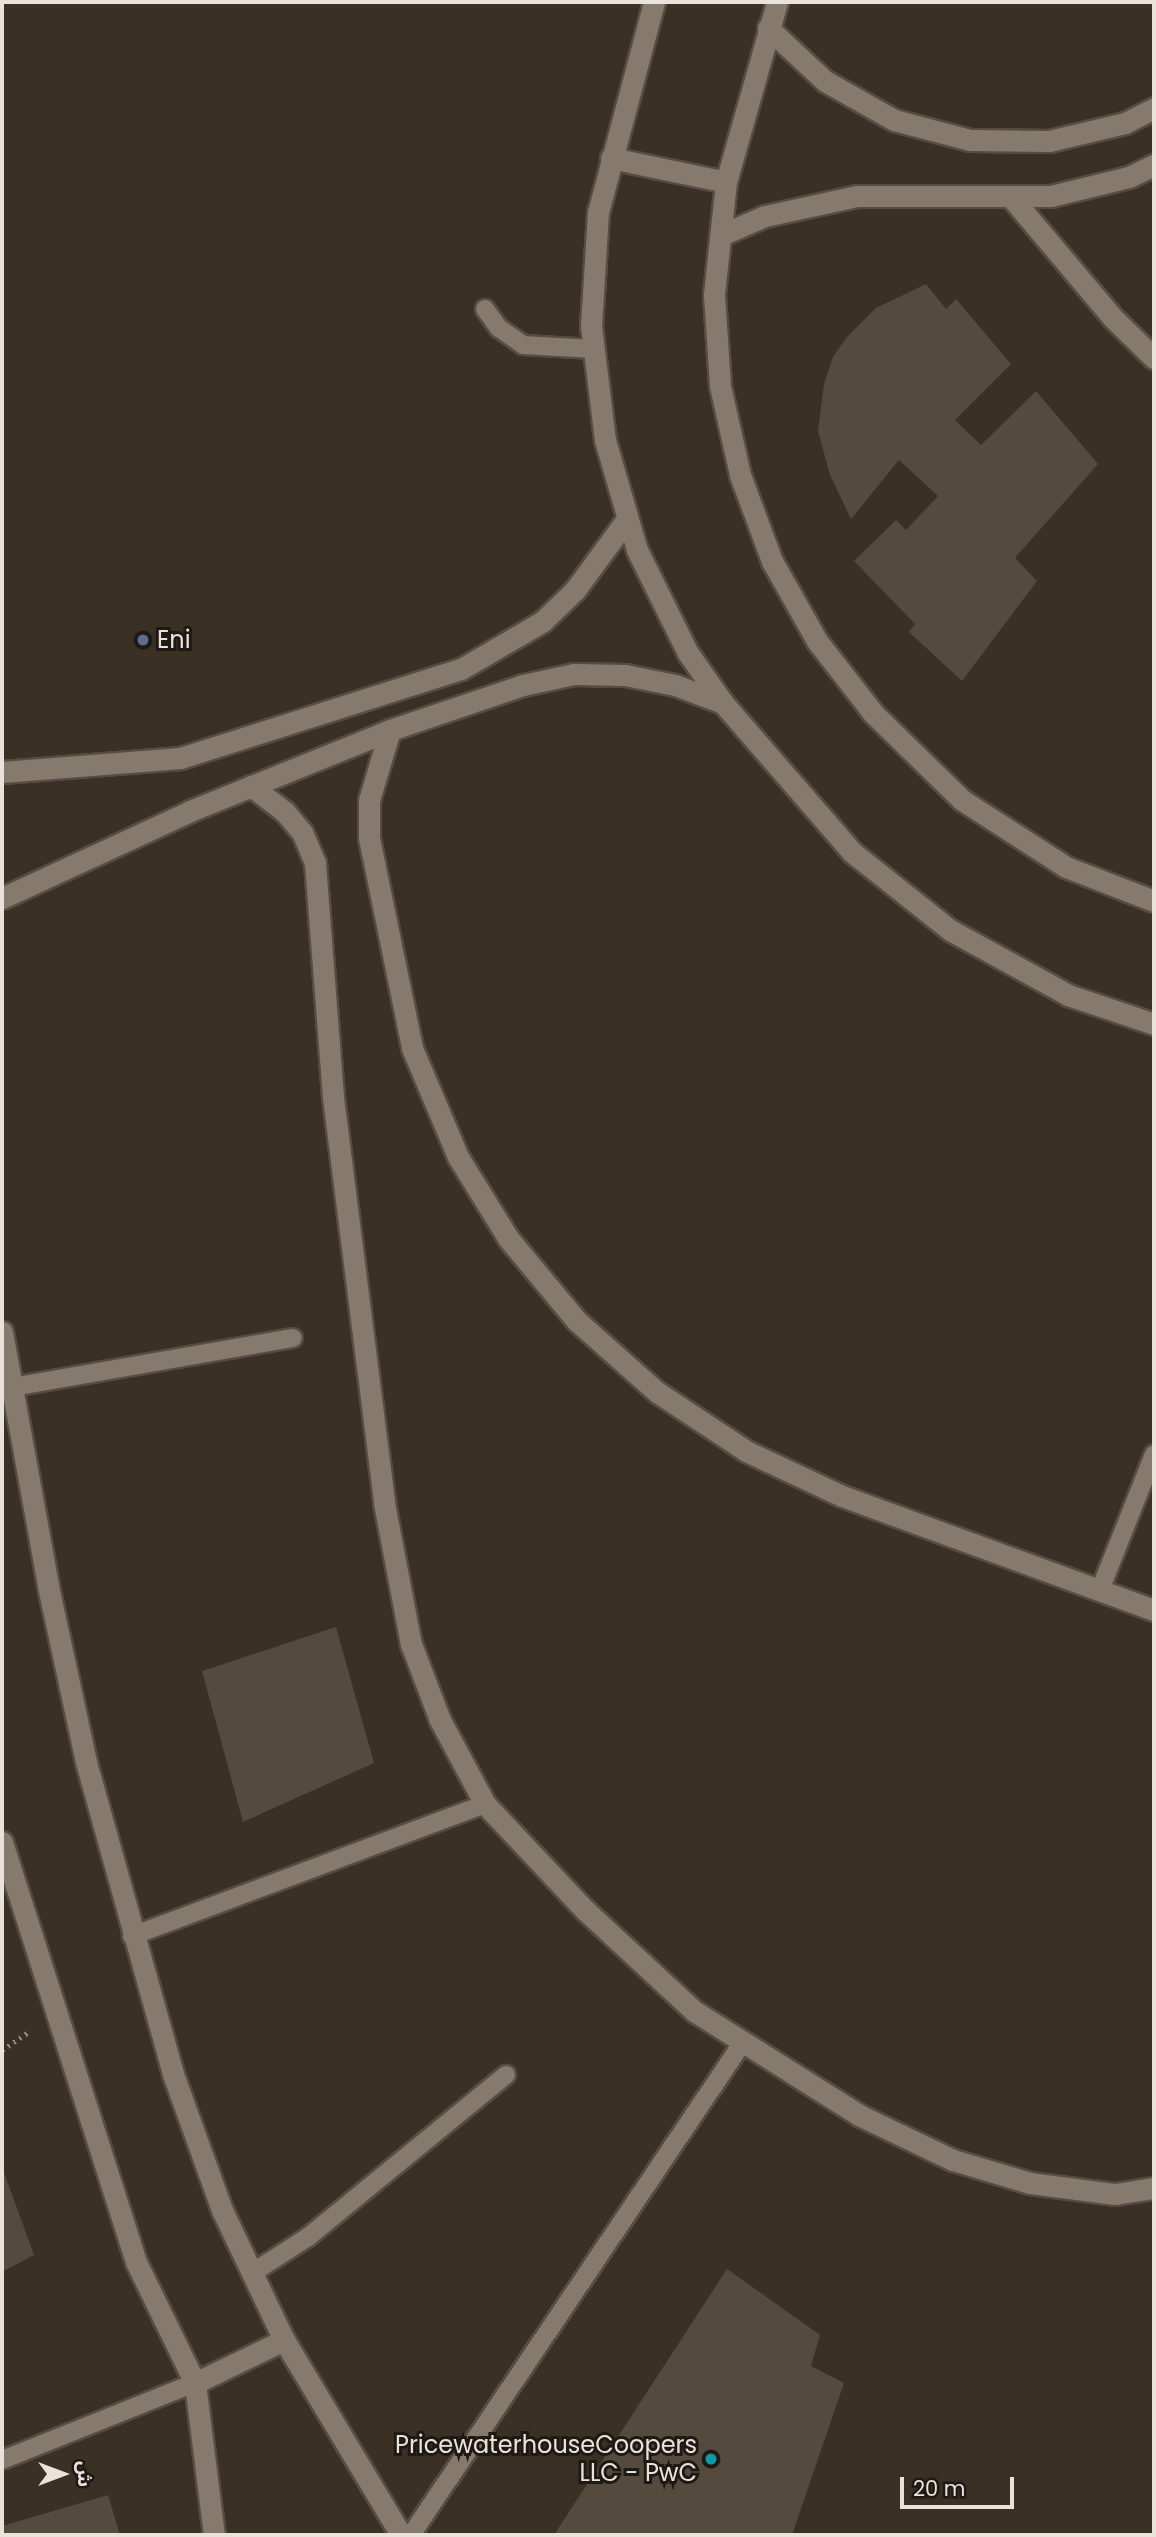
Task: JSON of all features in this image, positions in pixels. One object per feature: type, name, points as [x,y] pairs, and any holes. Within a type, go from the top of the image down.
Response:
[{"type":"street","points":[[654,2],[598,212],[594,349],[605,440],[625,522],[688,653],[723,703],[852,852],[950,930],[1068,995],[1154,1024]]},
{"type":"street","points":[[777,2],[726,182],[714,295],[720,386],[740,475],[772,561],[817,641],[873,713],[962,800],[1066,867],[1154,901]]},
{"type":"street","points":[[768,28],[825,81],[894,120],[970,140],[1049,141],[1125,123],[1154,108]]},
{"type":"street","points":[[611,158],[726,182]]},
{"type":"street","points":[[721,234],[765,216],[857,196],[1051,196],[1129,177],[1154,165]]},
{"type":"street","points":[[1011,197],[1112,317],[1154,358]]},
{"type":"street","points":[[2,772],[180,758],[461,669],[543,621],[575,590],[625,522]]},
{"type":"street","points":[[2,898],[251,786],[390,730],[523,685],[574,674],[625,675],[675,685],[723,703]]},
{"type":"street","points":[[390,730],[369,800],[369,838],[409,1035],[458,1157],[508,1238],[577,1321],[657,1392],[746,1451],[842,1496],[1154,1610]]},
{"type":"street","points":[[251,786],[285,812],[302,832],[315,863],[333,1097],[384,1503],[411,1644],[440,1720],[485,1804],[585,1910],[694,2011],[859,2115],[953,2160],[1030,2183],[1115,2194],[1154,2188]]},
{"type":"street","points":[[2,1332],[51,1599],[132,1936],[173,2074],[222,2210],[284,2340],[401,2535]]},
{"type":"street","points":[[2,1842],[136,2262],[195,2383],[214,2535]]},
{"type":"street","points":[[195,2383],[284,2340]]},
{"type":"lane","points":[[485,309],[499,328],[523,345],[594,349]]},
{"type":"lane","points":[[12,1387],[293,1338]]},
{"type":"lane","points":[[1100,1590],[1154,1454]]},
{"type":"lane","points":[[132,1936],[485,1804]]},
{"type":"lane","points":[[411,2535],[743,2042]]},
{"type":"lane","points":[[252,2273],[308,2237],[506,2075]]},
{"type":"lane","points":[[2,2460],[195,2383]]},
{"type":"building","points":[[926,284],[946,309],[956,299],[1011,364],[955,420],[981,445],[1036,391],[1098,464],[1015,558],[1037,581],[962,681],[909,632],[915,624],[854,561],[896,520],[906,530],[938,496],[899,460],[851,519],[830,475],[818,431],[824,384],[833,357],[846,338],[876,308]]},
{"type":"building","points":[[336,1627],[374,1763],[243,1822],[202,1671]]},
{"type":"building","points":[[2,2167],[34,2255],[2,2272]]},
{"type":"building","name":"PricewaterhouseCoopers LLC - PwC","points":[[727,2269],[820,2335],[811,2366],[844,2383],[792,2535],[554,2535]]},
{"type":"building","points":[[108,2495],[120,2535],[2,2535],[2,2526]]},
{"type":"place","name":"Eni","points":[[143,640]]},
{"type":"place","name":"PricewaterhouseCoopers LLC - PwC","points":[[711,2459]]}]
